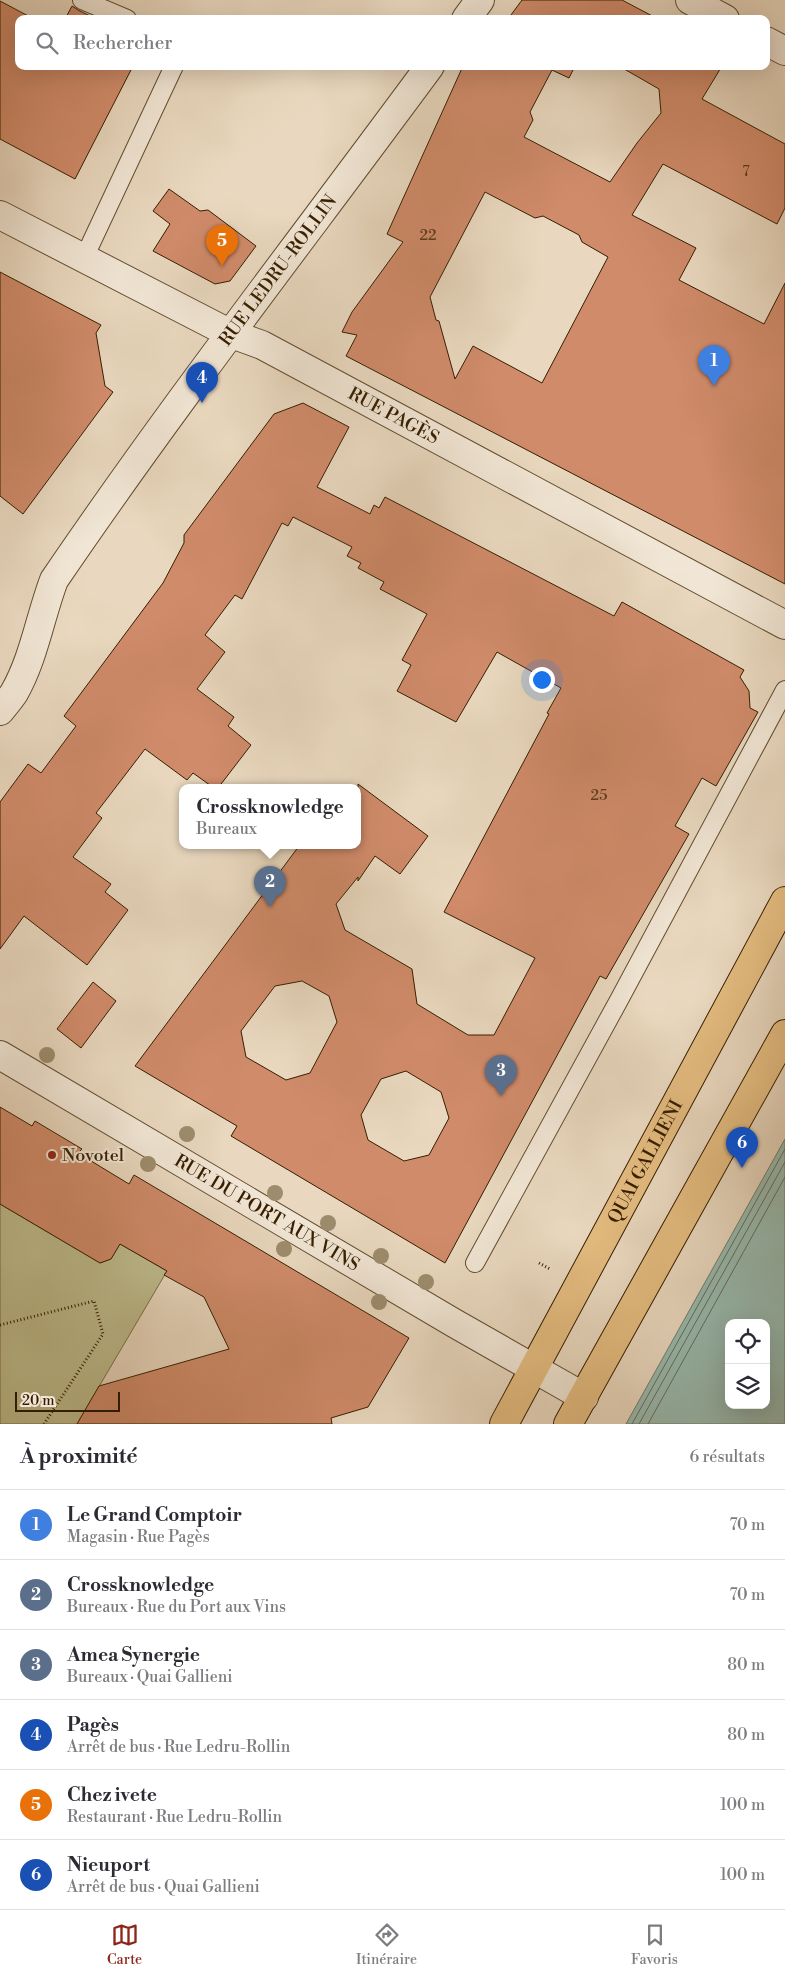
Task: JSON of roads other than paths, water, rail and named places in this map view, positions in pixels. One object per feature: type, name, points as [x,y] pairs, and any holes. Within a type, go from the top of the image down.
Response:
[{"type":"main road","name":"QUAI GALLIENI","points":[[504,1424],[785,901]]},
{"type":"main road","points":[[568,1424],[785,1034]]},
{"type":"street","points":[[469,15],[480,0]]},
{"type":"street","points":[[690,0],[718,15]]},
{"type":"street","points":[[770,43],[785,51]]},
{"type":"street","name":"RUE LEDRU-ROLLIN","points":[[0,711],[14,693],[11,677],[38,634],[43,607],[54,580],[229,333],[273,278],[427,70]]},
{"type":"street","name":"RUE PAGÈS","points":[[0,215],[229,333],[262,345],[785,624]]},
{"type":"street","name":"RUE DU PORT AUX VINS","points":[[0,1055],[454,1323],[584,1397]]},
{"type":"lane","points":[[82,0],[118,15]]},
{"type":"lane","points":[[84,258],[172,70]]},
{"type":"lane","points":[[475,1263],[619,1000],[785,690]]},
{"type":"water","points":[[785,1139],[785,1424],[626,1424]]},
{"type":"place","name":"Chez ivete","points":[[222,266]]},
{"type":"place","name":"Le Grand Comptoir","points":[[714,386]]},
{"type":"place","name":"Pagès","points":[[202,403]]},
{"type":"place","name":"Crossknowledge","points":[[270,907]]},
{"type":"place","name":"Amea Synergie","points":[[501,1096]]},
{"type":"place","name":"Novotel","points":[[52,1155]]},
{"type":"place","name":"Nieuport","points":[[742,1168]]}]
